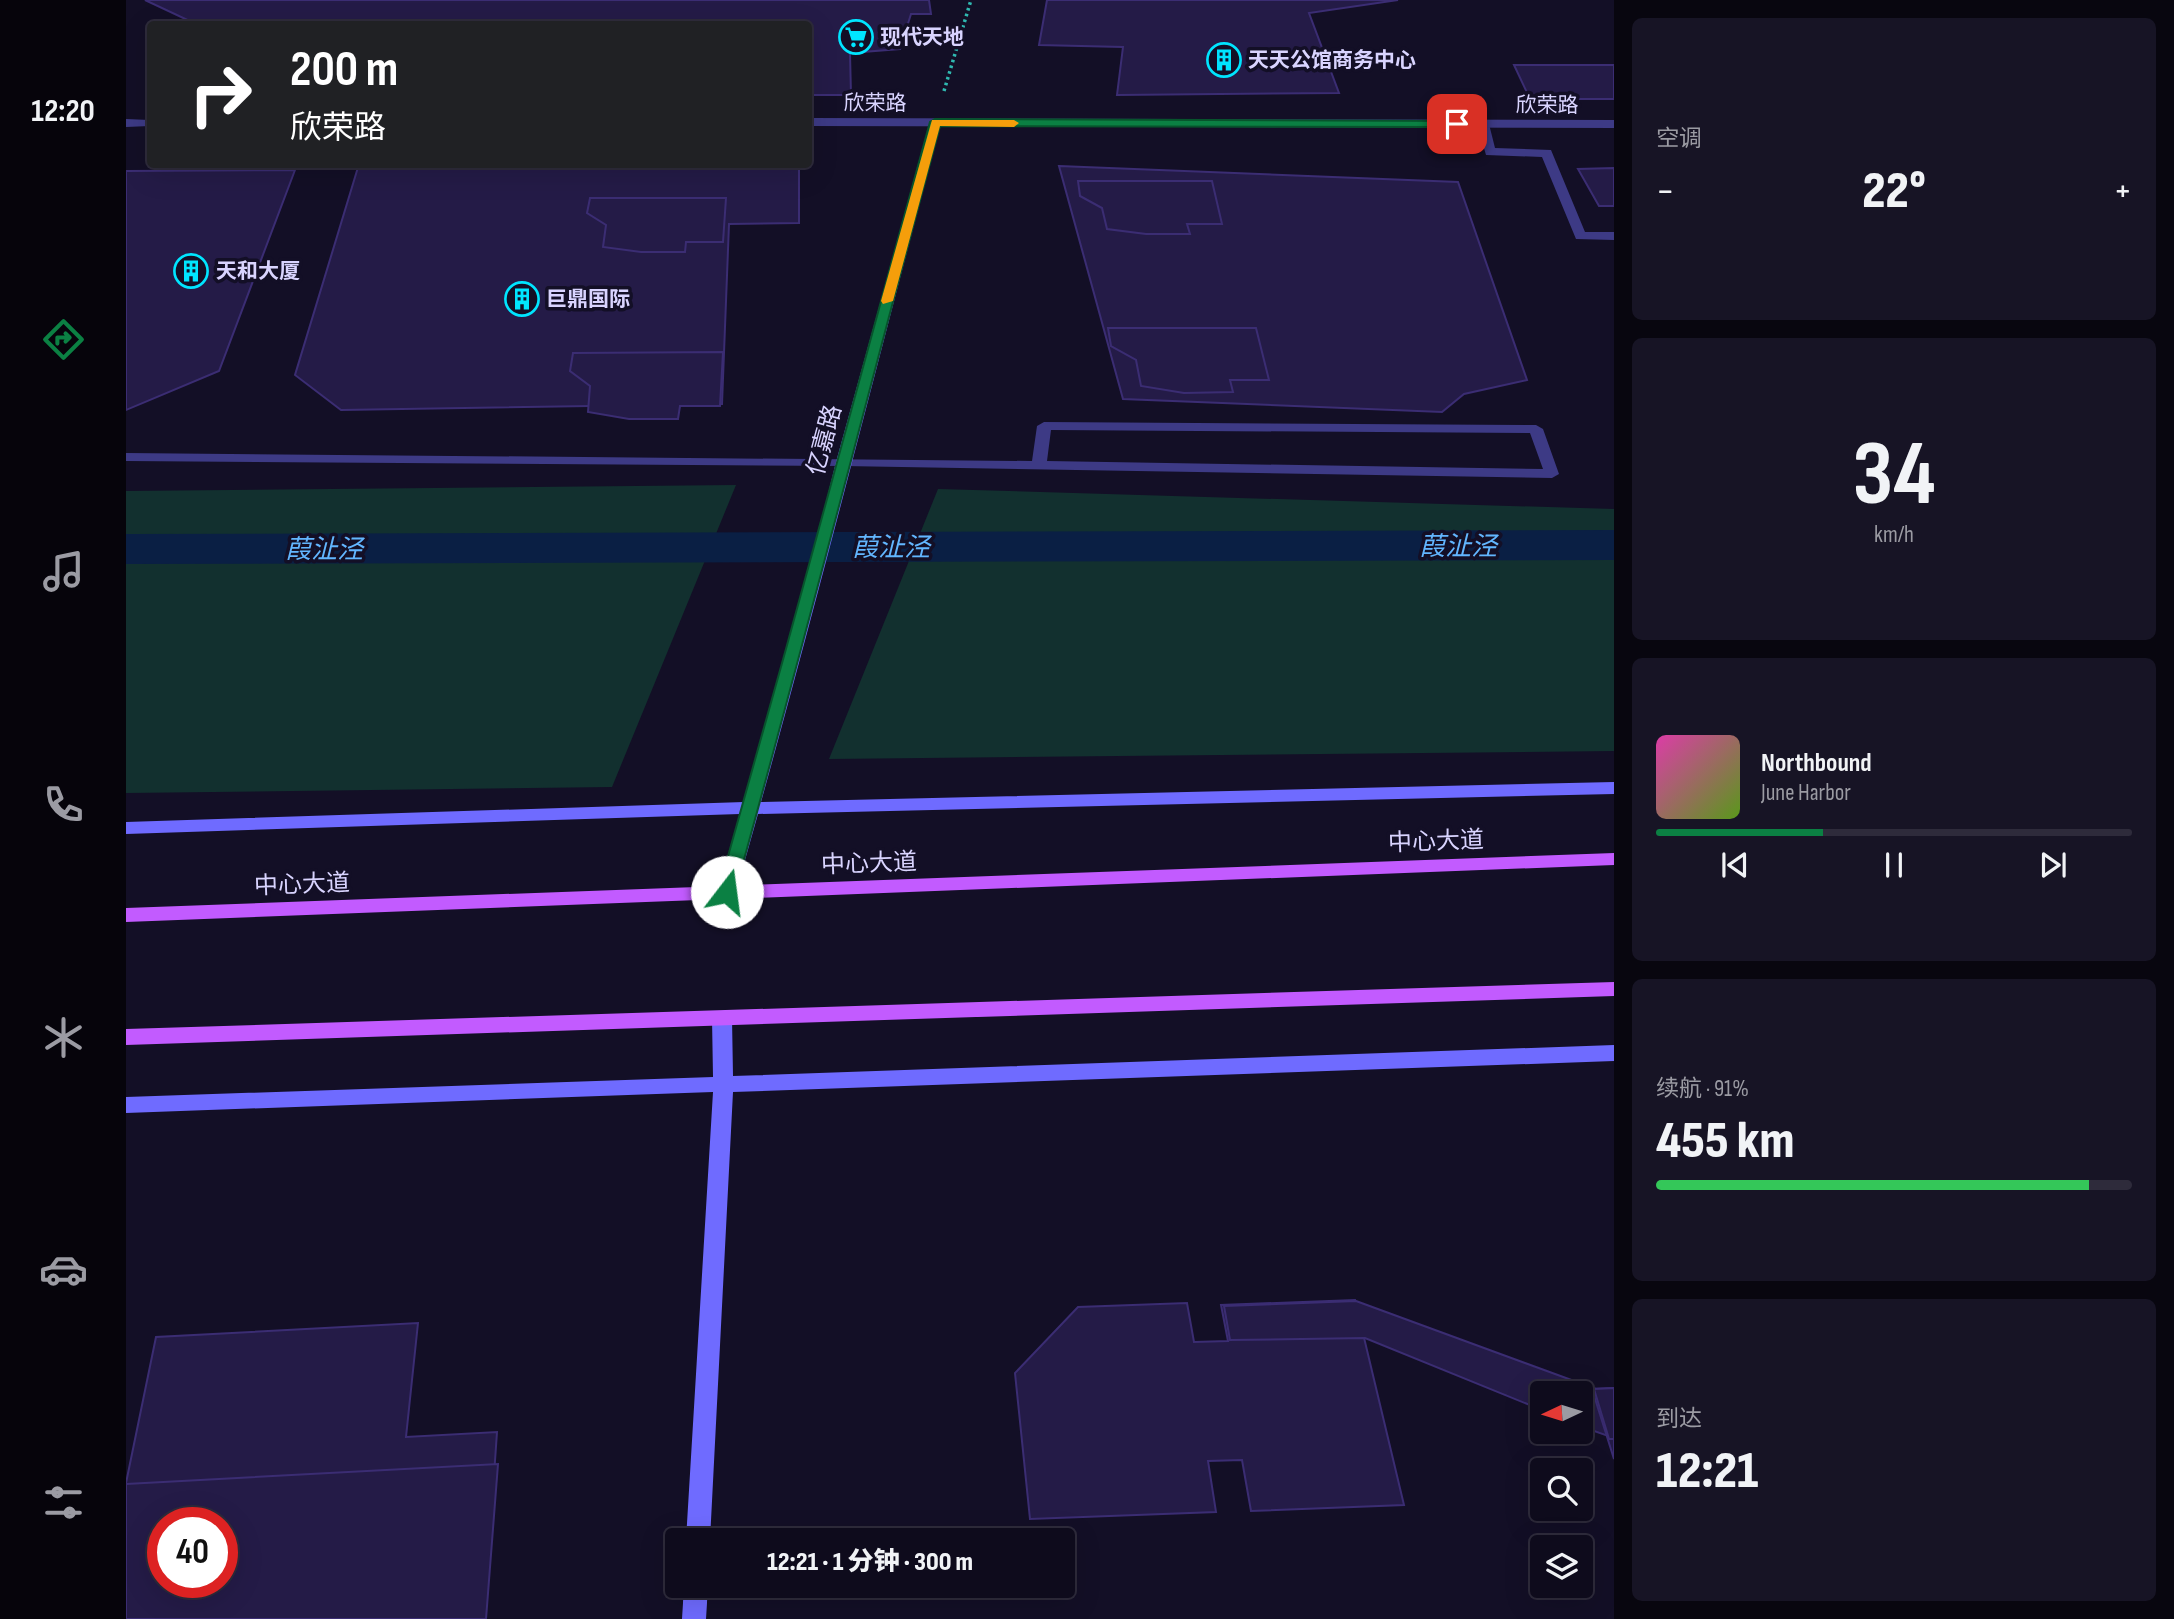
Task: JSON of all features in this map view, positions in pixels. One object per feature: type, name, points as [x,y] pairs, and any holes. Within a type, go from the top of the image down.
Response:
[{"type":"main road","name":"亿嘉路","points":[[727,892],[811,590],[935,122]]},
{"type":"main road","points":[[126,828],[750,808],[1614,788]]},
{"type":"main road","name":"中心大道","points":[[126,915],[1614,859]]},
{"type":"main road","points":[[126,1037],[1614,989]]},
{"type":"main road","points":[[699,1528],[723,1084],[722,1018]]},
{"type":"main road","points":[[126,1105],[1614,1053]]},
{"type":"main road","points":[[694,1619],[695,1598]]},
{"type":"street","name":"欣荣路","points":[[812,122],[1614,124]]},
{"type":"street","points":[[126,123],[147,123]]},
{"type":"street","points":[[1483,124],[1490,152],[1547,153],[1580,236],[1614,236]]},
{"type":"street","points":[[126,457],[1039,464],[1552,474],[1536,429],[1044,426],[1039,464]]},
{"type":"path","points":[[935,122],[971,0]]},
{"type":"green space","points":[[736,485],[612,787],[126,793],[126,491]]},
{"type":"green space","points":[[938,489],[1614,509],[1614,751],[829,759]]},
{"type":"building","name":"现代天地","points":[[145,0],[929,0],[931,14],[911,14],[900,49],[850,53],[851,95],[812,95],[812,21],[190,21]]},
{"type":"building","name":"天天公馆商务中心","points":[[1047,0],[1398,0],[1309,13],[1339,93],[1117,95],[1123,47],[1039,45]]},
{"type":"building","points":[[1514,65],[1614,65],[1614,99],[1530,99]]},
{"type":"building","points":[[1059,166],[1458,182],[1527,380],[1464,394],[1442,412],[1123,399]]},
{"type":"building","name":"巨鼎国际","points":[[358,168],[799,168],[799,223],[729,224],[722,404],[341,410],[295,375]]},
{"type":"building","points":[[1614,168],[1614,206],[1599,206],[1578,169]]},
{"type":"building","name":"天和大厦","points":[[295,170],[219,371],[126,410],[126,171]]},
{"type":"building","points":[[1078,181],[1212,181],[1222,224],[1187,224],[1190,234],[1146,234],[1107,229],[1102,208],[1080,196]]},
{"type":"building","points":[[590,198],[726,198],[723,242],[686,242],[685,252],[641,252],[603,247],[606,225],[587,213]]},
{"type":"building","points":[[1108,328],[1256,328],[1269,380],[1230,380],[1233,392],[1184,393],[1141,386],[1136,360],[1111,346]]},
{"type":"building","points":[[723,352],[720,406],[680,406],[678,419],[629,419],[588,412],[590,386],[570,371],[573,353]]},
{"type":"building","points":[[1355,1300],[1404,1505],[1251,1511],[1242,1460],[1208,1461],[1216,1512],[1030,1519],[1015,1373],[1078,1307],[1187,1303],[1194,1342],[1228,1341],[1221,1305]]},
{"type":"building","points":[[1356,1301],[1574,1381],[1530,1381],[1530,1405],[1365,1338],[1230,1340],[1224,1306]]},
{"type":"building","points":[[418,1323],[406,1437],[497,1432],[484,1619],[126,1619],[126,1483],[156,1337]]},
{"type":"building","points":[[1593,1388],[1614,1389],[1614,1438],[1593,1431]]},
{"type":"building","points":[[1614,1388],[1614,1459],[1593,1392],[1593,1389]]},
{"type":"building","points":[[1614,1388],[1614,1439],[1609,1439],[1594,1389]]},
{"type":"building","points":[[498,1464],[486,1619],[126,1619],[126,1484]]},
{"type":"waterway","name":"葭沚泾","points":[[126,549],[1614,545]]},
{"type":"slow traffic","points":[[887,301],[935,122],[1014,123]]},
{"type":"place","name":"现代天地","points":[[856,37]]},
{"type":"place","name":"天天公馆商务中心","points":[[1224,60]]},
{"type":"place","name":"天和大厦","points":[[191,271]]},
{"type":"place","name":"巨鼎国际","points":[[522,299]]},
{"type":"route","points":[[727,892],[811,590],[935,122],[1116,125],[1457,124]]}]
